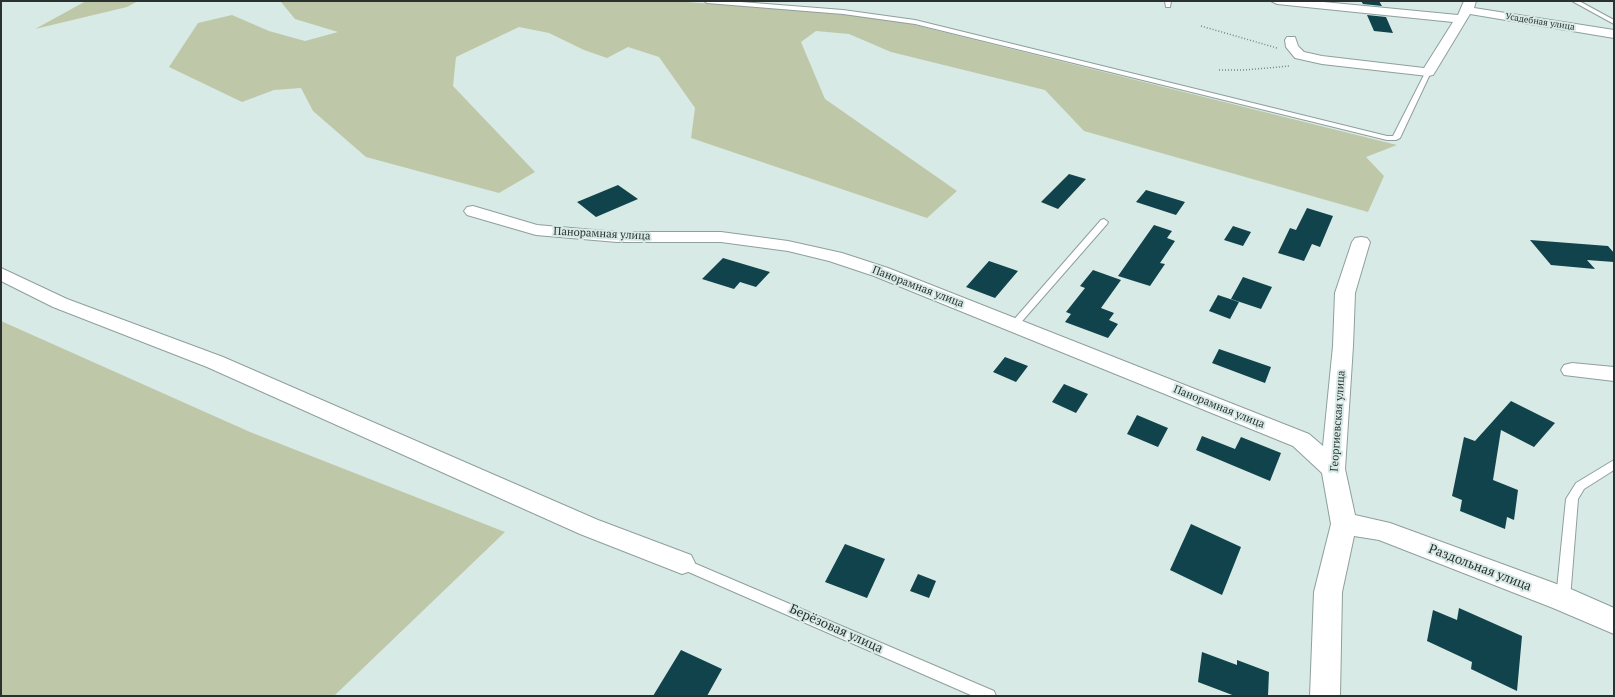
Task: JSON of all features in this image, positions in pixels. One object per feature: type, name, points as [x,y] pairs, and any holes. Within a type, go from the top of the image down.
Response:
[{"type":"street","name":"Усадебная улица","points":[[1277,1],[1466,10],[1614,34]]},
{"type":"street","points":[[1291,40],[1292,47],[1300,55],[1322,60],[1428,72],[1466,10]]},
{"type":"street","name":"Панорамная улица","points":[[473,211],[536,230],[617,237],[721,237],[788,246],[835,256],[881,272],[1301,440],[1332,469]]},
{"type":"street","name":"Георгиевская улица","points":[[1324,696],[1328,592],[1344,524],[1332,469],[1343,346],[1345,293],[1361,242]]},
{"type":"street","points":[[1,274],[60,303],[215,362],[589,526],[682,563]]},
{"type":"street","points":[[1572,370],[1614,374]]},
{"type":"street","name":"Раздольная улица","points":[[1344,524],[1381,530],[1563,599],[1614,621]]},
{"type":"lane","points":[[707,1],[843,12],[915,22],[1387,138],[1396,138],[1428,72]]},
{"type":"lane","points":[[1575,1],[1614,22]]},
{"type":"lane","points":[[1014,325],[1104,222]]},
{"type":"lane","points":[[1563,599],[1572,499],[1580,486],[1614,464]]},
{"type":"lane","name":"Берёзовая улица","points":[[682,563],[989,696]]},
{"type":"path","points":[[1201,26],[1300,55]]},
{"type":"path","points":[[1220,70],[1244,70],[1300,65],[1322,60]]},
{"type":"green space","points":[[86,1],[138,1],[127,7],[35,29]]},
{"type":"green space","points":[[674,1],[842,14],[911,24],[1397,145],[1366,157],[1384,176],[1368,212],[1084,131],[1045,90],[891,52],[849,34],[816,31],[801,42],[825,99],[957,191],[927,218],[691,138],[695,108],[659,57],[628,47],[607,58],[584,50],[549,33],[519,27],[456,57],[453,86],[535,172],[499,193],[366,157],[313,111],[301,88],[274,90],[242,102],[169,67],[198,23],[232,15],[269,31],[305,41],[338,32],[295,19],[281,2]]},
{"type":"green space","points":[[1,321],[250,432],[505,532],[334,696],[1,696]]},
{"type":"building","points":[[1361,1],[1379,1],[1382,6],[1363,4]]},
{"type":"building","points":[[1367,15],[1386,17],[1393,33],[1374,31]]},
{"type":"building","points":[[1069,174],[1086,179],[1058,209],[1041,202]]},
{"type":"building","points":[[618,185],[638,199],[596,217],[577,202]]},
{"type":"building","points":[[1146,190],[1185,202],[1176,215],[1136,202]]},
{"type":"building","points":[[1307,208],[1333,216],[1320,247],[1312,244],[1304,261],[1278,253],[1290,228],[1296,230]]},
{"type":"building","points":[[1154,225],[1172,231],[1167,238],[1175,241],[1160,263],[1165,264],[1150,286],[1118,276]]},
{"type":"building","points":[[1233,226],[1251,232],[1243,246],[1224,240]]},
{"type":"building","points":[[1530,240],[1608,246],[1614,253],[1614,262],[1587,260],[1595,269],[1551,265]]},
{"type":"building","points":[[723,258],[770,272],[756,287],[740,282],[734,289],[702,279]]},
{"type":"building","points":[[989,261],[1018,271],[995,298],[966,287]]},
{"type":"building","points":[[1093,270],[1121,280],[1101,308],[1114,313],[1109,320],[1118,324],[1108,338],[1065,322],[1071,314],[1066,312],[1085,288],[1080,286]]},
{"type":"building","points":[[1243,277],[1272,287],[1261,309],[1231,299]]},
{"type":"building","points":[[1218,295],[1239,302],[1230,319],[1209,311]]},
{"type":"building","points":[[1219,349],[1271,367],[1265,383],[1212,363]]},
{"type":"building","points":[[1005,357],[1028,366],[1016,382],[993,372]]},
{"type":"building","points":[[1064,384],[1088,394],[1076,413],[1052,402]]},
{"type":"building","points":[[1511,401],[1555,423],[1534,447],[1501,430],[1493,480],[1518,490],[1514,520],[1507,517],[1505,529],[1460,511],[1462,500],[1452,496],[1464,437],[1475,441]]},
{"type":"building","points":[[1137,415],[1168,428],[1158,447],[1127,434]]},
{"type":"building","points":[[1202,436],[1235,449],[1241,437],[1281,453],[1270,481],[1196,450]]},
{"type":"building","points":[[1191,524],[1241,547],[1222,595],[1170,570]]},
{"type":"building","points":[[845,544],[885,559],[867,598],[825,582]]},
{"type":"building","points":[[918,574],[936,581],[929,598],[910,591]]},
{"type":"building","points":[[1459,608],[1522,636],[1517,691],[1471,669],[1472,662],[1427,641],[1433,610],[1457,620]]},
{"type":"building","points":[[681,650],[722,669],[707,696],[653,696]]},
{"type":"building","points":[[1202,652],[1237,665],[1237,660],[1269,672],[1268,696],[1235,696],[1198,682]]}]
